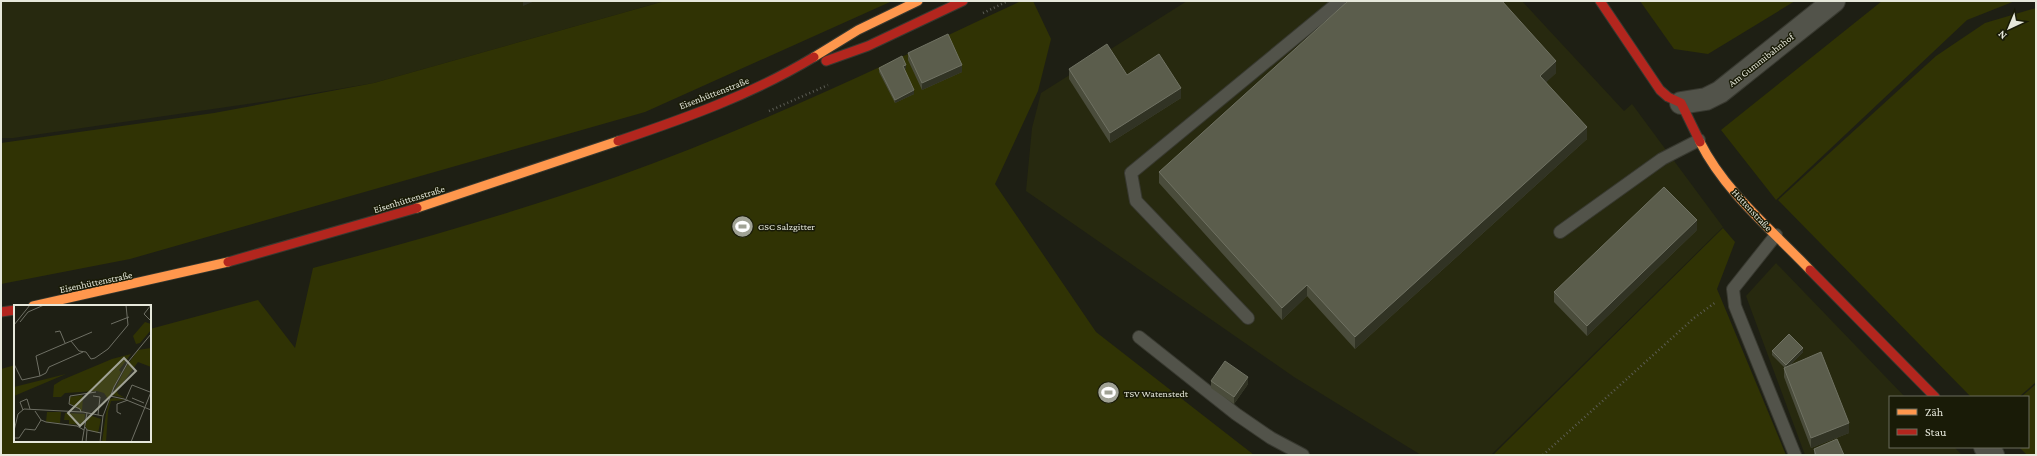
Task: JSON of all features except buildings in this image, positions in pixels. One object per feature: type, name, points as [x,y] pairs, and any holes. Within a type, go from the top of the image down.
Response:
[{"type":"street","name":"Eisenhüttenstraße","points":[[779,78],[858,30],[918,1]]},
{"type":"street","points":[[1600,1],[1660,90],[1668,97],[1681,103]]},
{"type":"street","name":"Am Gummibahnhof","points":[[1681,103],[1706,99],[1720,92],[1834,1]]},
{"type":"street","name":"Eisenhüttenstraße","points":[[38,305],[168,277],[278,249],[463,194],[717,105],[779,78],[868,46],[956,3]]},
{"type":"street","name":"Hüttenstraße","points":[[1681,103],[1710,162],[1739,197],[1934,396]]},
{"type":"street","points":[[1,312],[14,310]]},
{"type":"lane","points":[[1248,318],[1136,201],[1132,173],[1340,1]]},
{"type":"lane","points":[[1560,232],[1662,159],[1699,140]]},
{"type":"lane","points":[[1776,235],[1733,289],[1735,306],[1795,455]]},
{"type":"lane","points":[[1139,337],[1236,414],[1271,438],[1304,455]]},
{"type":"path","points":[[1544,455],[1694,318],[1733,289]]},
{"type":"shaded area","points":[[1,1],[665,1],[374,83],[268,101],[13,138],[1,138]]},
{"type":"shaded area","points":[[665,1],[890,2],[645,112],[130,259],[1,284],[1,143],[214,113],[374,83]]},
{"type":"shaded area","name":"GSC Salzgitter","points":[[1021,1],[1033,1],[1051,39],[1038,91],[995,184],[1096,332],[1254,455],[1,455],[1,369],[14,365],[14,442],[151,442],[151,329],[258,300],[295,348],[313,268],[427,237],[616,177],[719,138],[921,48]]},
{"type":"shaded area","points":[[1187,1],[1522,1],[1624,111],[1632,104],[1723,227],[1491,455],[1421,455],[1294,377],[1026,191],[1032,128],[1041,93]]},
{"type":"shaded area","points":[[1640,1],[1795,1],[1708,54],[1674,49]]},
{"type":"shaded area","points":[[1882,1],[2015,1],[1967,20],[1776,200],[1721,130]]},
{"type":"shaded area","points":[[2036,8],[2036,382],[2020,396],[1970,396],[1778,200],[1936,56],[1985,23]]},
{"type":"shaded area","points":[[1723,228],[1735,242],[1717,289],[1786,455],[1493,455]]},
{"type":"shaded area","points":[[1776,263],[1904,396],[1889,396],[1889,448],[1955,448],[1962,455],[1805,455],[1746,296]]},
{"type":"shaded area","points":[[2036,384],[2036,455],[2027,455],[2020,448],[2029,448],[2029,396],[2022,396]]},
{"type":"traffic: slow","points":[[814,57],[858,30],[918,1]]},
{"type":"traffic: slow","points":[[417,208],[618,141]]},
{"type":"traffic: slow","points":[[1700,142],[1710,160],[1736,194],[1810,270]]},
{"type":"traffic: slow","points":[[37,305],[228,262]]},
{"type":"traffic: jam","points":[[826,61],[868,46],[963,1]]},
{"type":"traffic: jam","points":[[1600,1],[1660,90],[1668,97],[1681,103],[1700,142]]},
{"type":"traffic: jam","points":[[618,141],[694,114],[743,94],[814,57]]},
{"type":"traffic: jam","points":[[228,262],[417,208]]},
{"type":"traffic: jam","points":[[1810,270],[1934,396]]},
{"type":"traffic: jam","points":[[1,312],[14,310]]},
{"type":"place","name":"GSC Salzgitter","points":[[742,226]]},
{"type":"place","name":"TSV Watenstedt","points":[[1109,393]]}]
